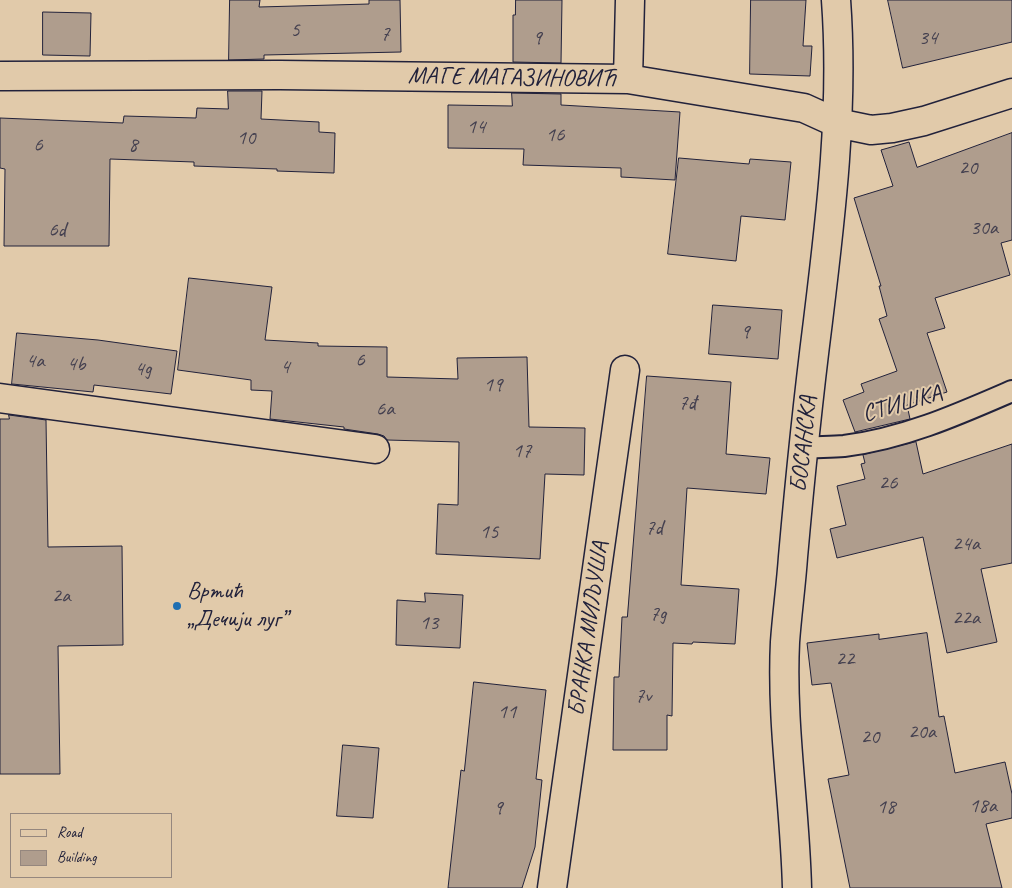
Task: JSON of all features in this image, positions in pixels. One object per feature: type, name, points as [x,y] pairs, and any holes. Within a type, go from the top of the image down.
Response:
[{"type":"street","points":[[628,79],[630,0]]},
{"type":"street","name":"БОСАНСКА","points":[[797,888],[796,842],[785,699],[786,642],[802,448],[829,228],[837,123],[838,58],[836,0]]},
{"type":"street","name":"МАГЕ МАГАЗИНОВИЋ","points":[[0,76],[280,75],[628,79],[804,108],[837,123],[871,130],[892,128],[924,121],[1012,93]]},
{"type":"street","name":"БРАНКА МИЉУША","points":[[552,888],[625,370]]},
{"type":"street","points":[[0,398],[375,449]]},
{"type":"lane","name":"СТИШКА","points":[[802,448],[845,446],[892,436],[956,415],[1012,391]]},
{"type":"building","points":[[230,0],[260,0],[259,7],[369,4],[369,0],[400,0],[401,52],[264,55],[264,59],[229,60]]},
{"type":"building","points":[[516,0],[562,0],[561,63],[513,62],[513,15],[515,15]]},
{"type":"building","points":[[751,0],[806,0],[803,46],[812,46],[810,76],[750,74]]},
{"type":"building","points":[[888,0],[1012,0],[1012,42],[903,68]]},
{"type":"building","points":[[43,12],[91,13],[90,56],[43,55]]},
{"type":"building","points":[[228,91],[262,91],[261,119],[319,122],[319,132],[335,133],[334,173],[194,166],[194,162],[110,159],[109,246],[4,246],[5,169],[0,168],[0,118],[123,123],[124,116],[196,118],[197,108],[228,109]]},
{"type":"building","points":[[512,93],[561,94],[561,105],[680,112],[675,180],[621,177],[621,168],[523,165],[524,149],[448,148],[448,105],[512,106]]},
{"type":"building","points":[[1012,133],[1012,240],[1001,243],[1010,275],[935,298],[945,328],[927,333],[947,392],[907,405],[910,419],[855,432],[843,400],[864,392],[861,384],[897,371],[879,319],[887,316],[879,286],[881,286],[854,198],[893,186],[881,150],[909,142],[917,167]]},
{"type":"building","points":[[679,158],[749,164],[750,159],[791,162],[785,220],[741,216],[736,261],[668,254]]},
{"type":"building","points":[[189,278],[272,287],[265,340],[318,343],[318,346],[387,347],[387,377],[458,379],[457,358],[527,357],[529,427],[585,428],[584,475],[545,474],[540,559],[436,554],[438,504],[458,505],[459,442],[387,440],[384,436],[378,434],[344,429],[344,427],[270,419],[272,391],[251,390],[251,380],[178,370]]},
{"type":"building","points":[[713,305],[782,310],[778,359],[709,354]]},
{"type":"building","points":[[17,333],[98,340],[177,351],[171,394],[94,385],[93,392],[12,384]]},
{"type":"building","points":[[647,376],[731,382],[726,454],[770,458],[766,494],[687,488],[681,585],[739,589],[735,644],[673,643],[672,716],[667,715],[667,750],[613,750],[614,677],[619,677],[622,617],[627,617]]},
{"type":"building","points":[[9,415],[46,420],[48,547],[122,546],[123,645],[58,646],[60,774],[0,774],[0,419],[9,419]]},
{"type":"building","points":[[916,442],[923,474],[1012,444],[1012,563],[981,569],[997,642],[947,653],[923,537],[837,558],[830,529],[846,525],[837,486],[865,479],[861,464],[865,463],[863,455]]},
{"type":"building","points":[[425,593],[463,595],[460,648],[396,645],[397,600],[425,602]]},
{"type":"building","points":[[927,633],[939,717],[944,716],[955,773],[1005,762],[1012,794],[1012,818],[986,824],[1002,888],[850,888],[828,779],[849,775],[831,683],[812,685],[807,643],[879,634],[879,639]]},
{"type":"building","points":[[474,682],[546,690],[536,779],[542,780],[535,847],[522,888],[448,888],[461,770],[464,771]]},
{"type":"building","points":[[343,745],[379,748],[373,818],[337,816]]},
{"type":"place","name":"Вртић „Дечији луг”","points":[[177,606]]}]
